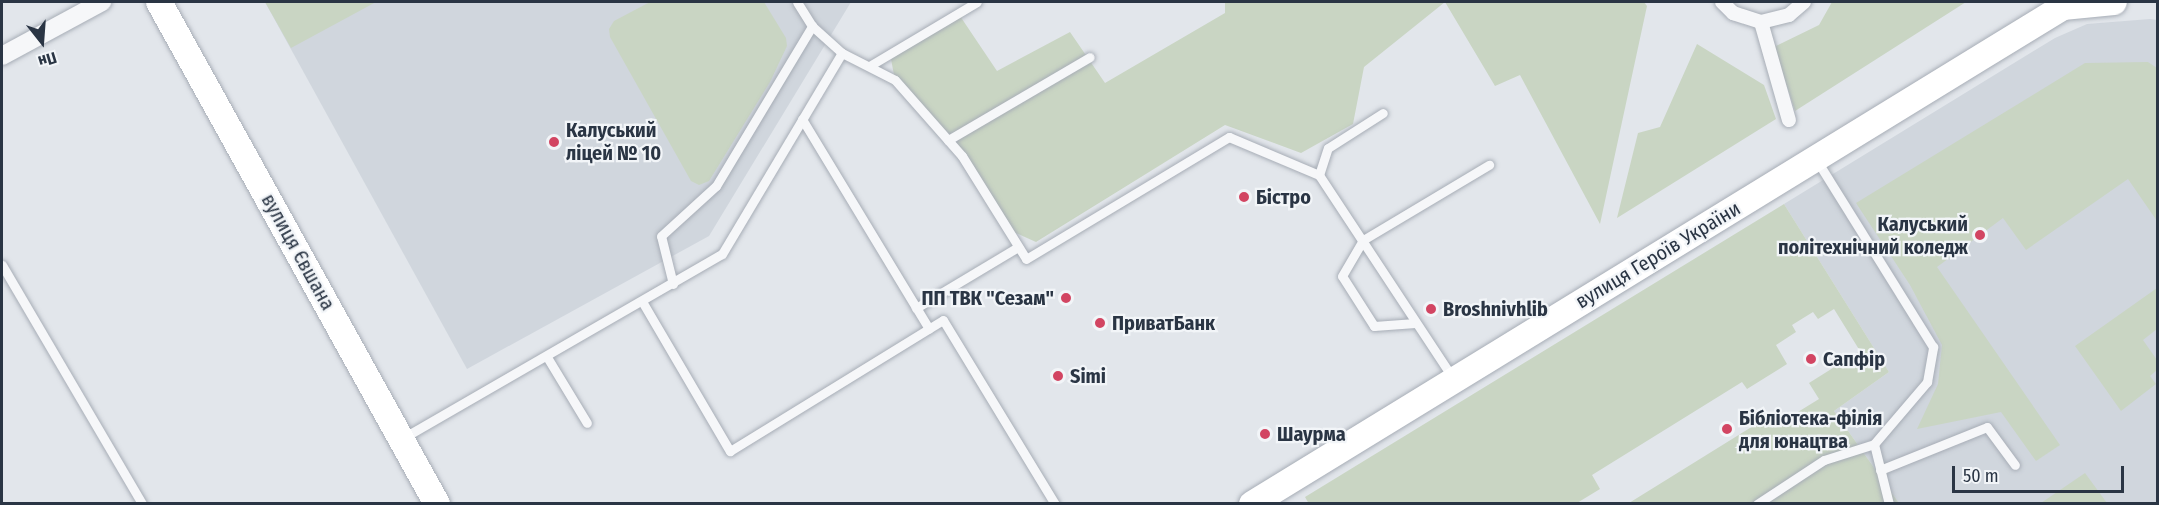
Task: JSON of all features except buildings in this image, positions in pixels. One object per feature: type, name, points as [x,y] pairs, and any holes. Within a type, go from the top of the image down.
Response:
[{"type":"main road","name":"вулиця Євшана","points":[[159,2],[437,504]]},
{"type":"main road","name":"вулиця Героїв України","points":[[1252,504],[2065,4],[2114,2]]},
{"type":"street","points":[[2,56],[102,2]]},
{"type":"street","points":[[1722,2],[1733,13],[1761,22],[1789,15],[1804,2]]},
{"type":"street","points":[[1761,22],[1789,120]]},
{"type":"lane","points":[[797,2],[812,26],[842,53],[895,80],[962,156],[1026,259],[1229,137],[1319,175],[1454,380]]},
{"type":"lane","points":[[871,66],[977,2]]},
{"type":"lane","points":[[673,284],[661,236],[716,186],[812,26]]},
{"type":"lane","points":[[401,439],[642,303],[722,254],[842,53]]},
{"type":"lane","points":[[948,140],[1090,57]]},
{"type":"lane","points":[[1319,175],[1328,148],[1383,113]]},
{"type":"lane","points":[[802,119],[929,329]]},
{"type":"lane","points":[[1757,504],[1824,460],[1874,444],[1927,382],[1933,347],[1816,159]]},
{"type":"lane","points":[[1415,323],[1374,326],[1342,276],[1363,240],[1489,165]]},
{"type":"lane","points":[[916,308],[1018,247]]},
{"type":"lane","points":[[2,265],[141,504]]},
{"type":"lane","points":[[642,303],[730,452],[943,320],[1055,504]]},
{"type":"lane","points":[[547,357],[587,423]]},
{"type":"lane","points":[[1880,470],[1988,427],[2015,465]]},
{"type":"lane","points":[[1874,444],[1889,504]]},
{"type":"shaded area","name":"Калуський ліцей № 10","points":[[265,2],[851,2],[709,236],[467,369]]},
{"type":"shaded area","name":"Калуський політехнічний коледж","points":[[2157,20],[2157,503],[1899,503],[1834,411],[1889,372],[1784,204],[2055,38],[2087,24]]},
{"type":"green space","points":[[265,2],[376,2],[291,48]]},
{"type":"green space","points":[[650,2],[764,2],[786,38],[787,46],[770,82],[709,181],[699,185],[691,181],[610,37],[609,29],[614,21]]},
{"type":"green space","points":[[1225,2],[1445,2],[1364,67],[1353,124],[1301,153],[1225,125],[1036,242],[1007,229],[962,156],[895,80],[890,54],[958,13],[997,71],[1070,32],[1105,83],[1225,13]]},
{"type":"green space","points":[[1445,2],[1644,2],[1647,6],[1600,224],[1520,75],[1495,86]]},
{"type":"green space","points":[[1832,2],[1966,2],[1795,111],[1774,47],[1819,25]]},
{"type":"green space","points":[[1697,44],[1764,85],[1776,119],[1617,218],[1638,133],[1660,127]]},
{"type":"green space","points":[[2148,62],[2157,68],[2157,221],[2128,179],[2026,250],[2003,218],[1937,267],[2060,445],[2036,461],[2001,412],[1917,429],[1938,384],[1942,345],[1910,285],[1856,203],[2085,63]]},
{"type":"green space","points":[[1784,204],[1889,372],[1834,411],[1899,503],[1629,503],[1766,418],[1772,428],[1819,399],[1809,383],[1860,351],[1834,309],[1818,319],[1813,312],[1792,325],[1796,332],[1776,345],[1787,364],[1747,389],[1742,382],[1592,475],[1600,489],[1577,503],[1309,504],[1305,497]]},
{"type":"green space","points":[[2157,288],[2157,329],[2143,340],[2157,360],[2157,370],[2150,376],[2156,384],[2121,411],[2075,346]]},
{"type":"green space","points":[[2085,473],[2107,503],[2041,503]]},
{"type":"place","name":"Калуський ліцей № 10","points":[[554,142]]},
{"type":"place","name":"Бістро","points":[[1244,197]]},
{"type":"place","name":"Калуський політехнічний коледж","points":[[1980,235]]},
{"type":"place","name":"ПП ТВК \"Сезам\"","points":[[1066,298]]},
{"type":"place","name":"Broshnivhlib","points":[[1431,309]]},
{"type":"place","name":"ПриватБанк","points":[[1100,323]]},
{"type":"place","name":"Сапфір","points":[[1811,359]]},
{"type":"place","name":"Simi","points":[[1058,376]]},
{"type":"place","name":"Бібліотека-філія для юнацтва","points":[[1727,429]]},
{"type":"place","name":"Шаурма","points":[[1265,434]]}]
